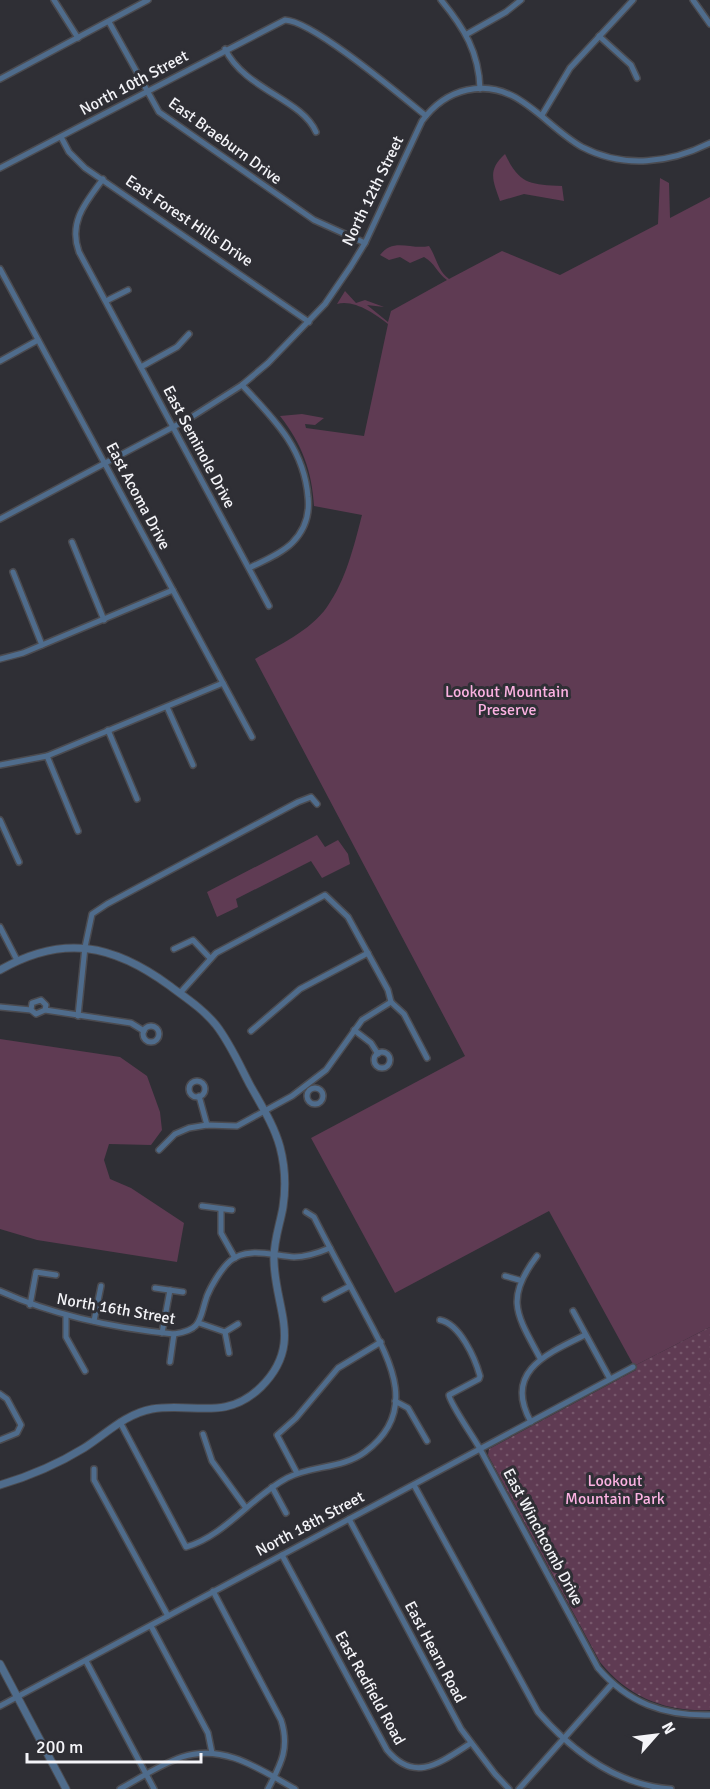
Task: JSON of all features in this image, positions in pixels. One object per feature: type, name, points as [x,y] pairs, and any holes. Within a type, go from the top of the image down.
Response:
[{"type":"street","points":[[54,0],[78,38]]},
{"type":"street","points":[[0,79],[148,0]]},
{"type":"street","points":[[441,0],[467,34],[477,62],[480,88]]},
{"type":"street","points":[[467,34],[506,12],[521,0]]},
{"type":"street","points":[[542,115],[570,68],[633,0]]},
{"type":"street","points":[[693,0],[710,24]]},
{"type":"street","name":"North 10th Street","points":[[0,168],[280,21],[295,20],[303,25],[369,70],[426,116]]},
{"type":"street","name":"East Braeburn Drive","points":[[109,21],[159,112],[314,220],[365,243]]},
{"type":"street","points":[[599,36],[631,65],[637,78]]},
{"type":"street","points":[[225,49],[240,73],[308,120],[316,132]]},
{"type":"street","name":"North 12th Street","points":[[0,519],[173,427],[242,385],[309,322],[330,297],[365,243],[426,116],[454,94],[480,88],[511,94],[582,146],[622,160],[663,160],[691,153],[710,142]]},
{"type":"street","name":"East Forest Hills Drive","points":[[61,137],[75,160],[309,322]]},
{"type":"street","name":"East Seminole Drive","points":[[103,179],[81,211],[74,235],[79,252],[269,606]]},
{"type":"street","name":"East Acoma Drive","points":[[0,269],[252,737]]},
{"type":"street","points":[[106,302],[128,290]]},
{"type":"street","points":[[141,367],[177,346],[189,334]]},
{"type":"street","points":[[0,361],[38,340]]},
{"type":"street","points":[[242,385],[271,416],[296,449],[305,472],[309,506],[304,526],[290,545],[249,568]]},
{"type":"street","points":[[72,542],[104,620]]},
{"type":"street","points":[[13,572],[42,645]]},
{"type":"street","points":[[0,659],[42,645],[173,590]]},
{"type":"street","points":[[0,765],[47,756],[223,683]]},
{"type":"street","points":[[167,707],[193,765]]},
{"type":"street","points":[[108,730],[137,799]]},
{"type":"street","points":[[47,756],[78,831]]},
{"type":"street","points":[[78,1016],[85,947],[92,914],[298,802],[311,797],[317,804]]},
{"type":"street","points":[[0,820],[19,862]]},
{"type":"street","points":[[180,993],[210,958],[245,936],[325,895],[348,917],[388,990],[391,1002],[404,1014],[427,1058]]},
{"type":"street","points":[[0,927],[17,960]]},
{"type":"street","points":[[174,949],[193,940],[210,958]]},
{"type":"street","points":[[0,970],[17,960],[50,949],[85,947],[101,949],[128,960],[180,993],[214,1023],[234,1054],[265,1112],[279,1146],[285,1182],[274,1255],[285,1326],[284,1346],[273,1372],[261,1387],[238,1403],[208,1411],[152,1409],[120,1422],[71,1456],[32,1474],[0,1485]]},
{"type":"street","points":[[252,1032],[300,989],[368,953]]},
{"type":"street","points":[[31,1010],[32,1003],[38,999],[45,1003],[45,1011]]},
{"type":"street","points":[[159,1150],[176,1134],[189,1128],[207,1125],[237,1125],[309,1088],[326,1070],[362,1020],[391,1002]]},
{"type":"street","points":[[0,1007],[31,1010],[39,1015],[45,1011],[131,1023],[144,1031]]},
{"type":"street","points":[[354,1030],[371,1043],[378,1054]]},
{"type":"street","points":[[200,1096],[207,1125]]},
{"type":"street","points":[[202,1206],[232,1210]]},
{"type":"street","points":[[221,1209],[221,1233],[235,1258],[253,1253],[305,1256],[330,1248]]},
{"type":"street","points":[[120,1422],[186,1547],[216,1532],[272,1487],[297,1473],[347,1462],[366,1451],[388,1424],[395,1401],[395,1377],[381,1342],[314,1217],[306,1212]]},
{"type":"street","points":[[537,1256],[519,1280],[516,1305],[520,1319],[540,1358]]},
{"type":"street","name":"North 16th Street","points":[[0,1291],[30,1305],[66,1316],[174,1334],[187,1332],[199,1323],[210,1290],[228,1262],[235,1258]]},
{"type":"street","points":[[30,1305],[36,1272],[56,1275]]},
{"type":"street","points":[[505,1276],[519,1280]]},
{"type":"street","points":[[94,1321],[101,1286]]},
{"type":"street","points":[[325,1299],[350,1286]]},
{"type":"street","points":[[155,1288],[183,1292]]},
{"type":"street","points":[[162,1333],[170,1290]]},
{"type":"street","points":[[573,1311],[610,1379]]},
{"type":"street","points":[[66,1316],[66,1337],[85,1371]]},
{"type":"street","name":"East Winchcomb Drive","points":[[440,1320],[456,1328],[479,1372],[479,1379],[449,1395],[598,1668],[612,1684],[642,1704],[678,1715],[710,1715]]},
{"type":"street","points":[[199,1323],[225,1332]]},
{"type":"street","points":[[225,1332],[238,1324]]},
{"type":"street","points":[[225,1332],[229,1353]]},
{"type":"street","points":[[170,1362],[174,1334]]},
{"type":"street","points":[[531,1422],[523,1408],[520,1395],[526,1376],[540,1358],[585,1335]]},
{"type":"street","points":[[297,1473],[277,1435],[296,1418],[338,1368],[381,1342]]},
{"type":"street","name":"North 18th Street","points":[[0,1706],[633,1367]]},
{"type":"street","points":[[0,1394],[7,1399],[21,1425],[17,1433],[0,1440]]},
{"type":"street","points":[[395,1401],[408,1408],[427,1441]]},
{"type":"street","points":[[203,1434],[212,1461],[246,1508]]},
{"type":"street","points":[[94,1469],[94,1480],[168,1616]]},
{"type":"street","points":[[414,1485],[538,1712],[563,1740],[610,1771],[630,1780],[671,1789]]},
{"type":"street","points":[[272,1487],[286,1513]]},
{"type":"street","name":"East Hearn Road","points":[[349,1519],[471,1743],[509,1789]]},
{"type":"street","name":"East Redfield Road","points":[[282,1555],[387,1750],[396,1761],[407,1767],[426,1768],[471,1743]]},
{"type":"street","points":[[213,1591],[281,1720],[285,1732],[285,1755],[268,1789]]},
{"type":"street","points":[[151,1626],[208,1733],[212,1753]]},
{"type":"street","points":[[86,1661],[154,1789]]},
{"type":"street","points":[[0,1664],[66,1789]]},
{"type":"street","points":[[519,1789],[612,1684]]},
{"type":"street","points":[[120,1789],[182,1757],[212,1753],[243,1761],[295,1789]]},
{"type":"green space","points":[[505,154],[516,172],[527,181],[542,185],[562,186],[564,201],[524,194],[500,201],[493,176],[496,165]]},
{"type":"green space","name":"Lookout Mountain Preserve","points":[[660,178],[669,183],[670,218],[710,197],[710,1327],[634,1366],[549,1211],[395,1293],[311,1138],[465,1056],[255,659],[303,630],[327,607],[344,574],[362,515],[314,506],[305,458],[280,416],[302,414],[324,418],[315,425],[305,424],[306,428],[364,436],[388,324],[357,305],[337,304],[345,291],[356,303],[365,300],[384,307],[367,305],[388,322],[391,311],[447,280],[424,257],[410,263],[400,257],[389,260],[380,255],[396,245],[429,246],[440,268],[449,279],[502,251],[560,275],[658,224]]},
{"type":"green space","points":[[317,835],[325,847],[338,840],[348,854],[350,864],[322,878],[311,861],[236,899],[238,907],[217,917],[207,892]]},
{"type":"green space","points":[[0,1039],[120,1057],[147,1076],[160,1112],[162,1130],[151,1145],[109,1144],[104,1160],[110,1179],[131,1188],[184,1223],[177,1262],[37,1240],[0,1229]]},
{"type":"green space","name":"Lookout Mountain Park","points":[[710,1327],[710,1710],[694,1710],[663,1705],[635,1693],[623,1685],[600,1662],[488,1455],[489,1449],[636,1370],[634,1366]]}]
